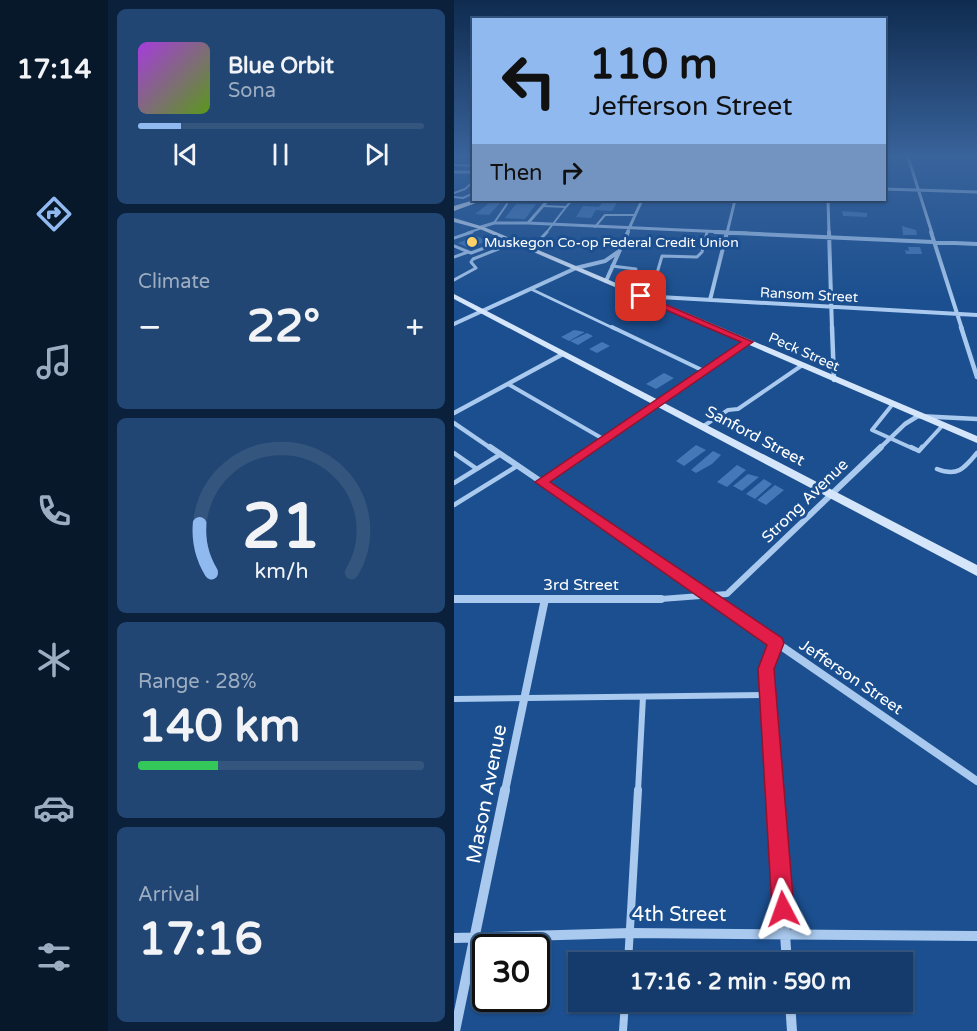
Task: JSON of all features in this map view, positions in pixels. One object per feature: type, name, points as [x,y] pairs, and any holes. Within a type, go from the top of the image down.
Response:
[{"type":"street","points":[[606,280],[627,228],[639,205]]},
{"type":"street","points":[[710,300],[734,205]]},
{"type":"street","points":[[828,205],[834,380]]},
{"type":"street","points":[[923,205],[976,376]]},
{"type":"street","points":[[528,223],[543,206]]},
{"type":"street","name":"Peck Street","points":[[454,215],[458,221],[482,228],[606,280],[976,440]]},
{"type":"street","points":[[482,228],[494,223],[528,223],[976,244]]},
{"type":"street","points":[[454,324],[576,268],[605,261],[618,252]]},
{"type":"street","name":"Sanford Street","points":[[454,296],[976,571]]},
{"type":"street","name":"Ransom Street","points":[[646,297],[976,315]]},
{"type":"street","points":[[541,482],[748,342]]},
{"type":"street","points":[[454,413],[563,354]]},
{"type":"street","points":[[918,416],[976,419]]},
{"type":"street","name":"Strong Avenue","points":[[707,596],[727,594],[742,582],[891,438],[918,416]]},
{"type":"street","name":"Jefferson Street","points":[[454,423],[966,771],[976,781]]},
{"type":"street","name":"3rd Street","points":[[454,598],[707,596]]},
{"type":"street","name":"Mason Avenue","points":[[477,934],[545,599]]},
{"type":"street","points":[[776,643],[766,669],[786,952]]},
{"type":"street","name":"4th Street","points":[[550,936],[785,933],[976,936]]},
{"type":"street","name":"4th Street","points":[[454,938],[472,938]]},
{"type":"street","name":"Mason Avenue","points":[[455,1031],[472,956]]},
{"type":"street","points":[[791,1012],[792,1031]]},
{"type":"lane","points":[[494,223],[506,205]]},
{"type":"lane","points":[[543,206],[566,207]]},
{"type":"lane","points":[[531,249],[538,244],[566,207]]},
{"type":"lane","points":[[595,227],[605,215],[634,215]]},
{"type":"lane","points":[[454,238],[482,228]]},
{"type":"lane","points":[[646,297],[662,256],[697,257],[702,252],[707,232]]},
{"type":"lane","points":[[454,257],[512,241]]},
{"type":"lane","points":[[454,280],[476,268],[471,262],[473,259],[512,241]]},
{"type":"lane","points":[[455,247],[469,252]]},
{"type":"lane","points":[[612,266],[636,269],[624,289]]},
{"type":"lane","points":[[531,289],[704,371]]},
{"type":"lane","points":[[702,427],[728,410],[738,409],[801,366]]},
{"type":"lane","points":[[508,384],[604,440]]},
{"type":"lane","points":[[892,405],[872,430],[919,451],[943,425]]},
{"type":"lane","points":[[454,453],[477,470]]},
{"type":"lane","points":[[937,469],[955,474],[961,472],[976,453]]},
{"type":"lane","points":[[454,483],[501,454]]},
{"type":"lane","points":[[454,505],[517,466]]},
{"type":"lane","points":[[454,699],[769,695]]},
{"type":"lane","points":[[629,952],[643,697]]},
{"type":"lane","points":[[623,1031],[624,1012]]},
{"type":"building","points":[[486,205],[498,205],[489,215],[475,214]]},
{"type":"building","points":[[515,205],[535,205],[525,219],[505,218]]},
{"type":"building","points":[[616,205],[612,211],[596,210],[591,218],[576,217],[583,206]]},
{"type":"building","points":[[842,211],[867,213],[867,217],[843,216]]},
{"type":"building","points":[[902,226],[916,230],[917,235],[903,235]]},
{"type":"building","points":[[476,236],[487,241],[469,248],[458,243]]},
{"type":"building","points":[[908,247],[920,247],[922,254],[906,254],[905,250],[909,251]]},
{"type":"building","points":[[574,330],[585,332],[569,341],[561,337]]},
{"type":"building","points":[[587,333],[593,336],[578,345],[570,341]]},
{"type":"building","points":[[602,342],[610,346],[597,353],[589,349]]},
{"type":"building","points":[[664,373],[674,378],[656,389],[646,384]]},
{"type":"building","points":[[696,445],[706,450],[684,466],[676,461]]},
{"type":"building","points":[[713,451],[721,455],[712,464],[696,473],[691,470]]},
{"type":"building","points":[[737,465],[746,470],[727,487],[717,482]]},
{"type":"building","points":[[748,474],[759,477],[742,491],[733,486]]},
{"type":"building","points":[[764,479],[772,484],[755,499],[746,494]]},
{"type":"building","points":[[775,485],[784,490],[766,505],[757,500]]},
{"type":"place","name":"Muskegon Co-op Federal Credit Union","points":[[472,242]]},
{"type":"route","points":[[641,296],[748,342],[541,482],[776,643],[766,669],[783,909]]}]
